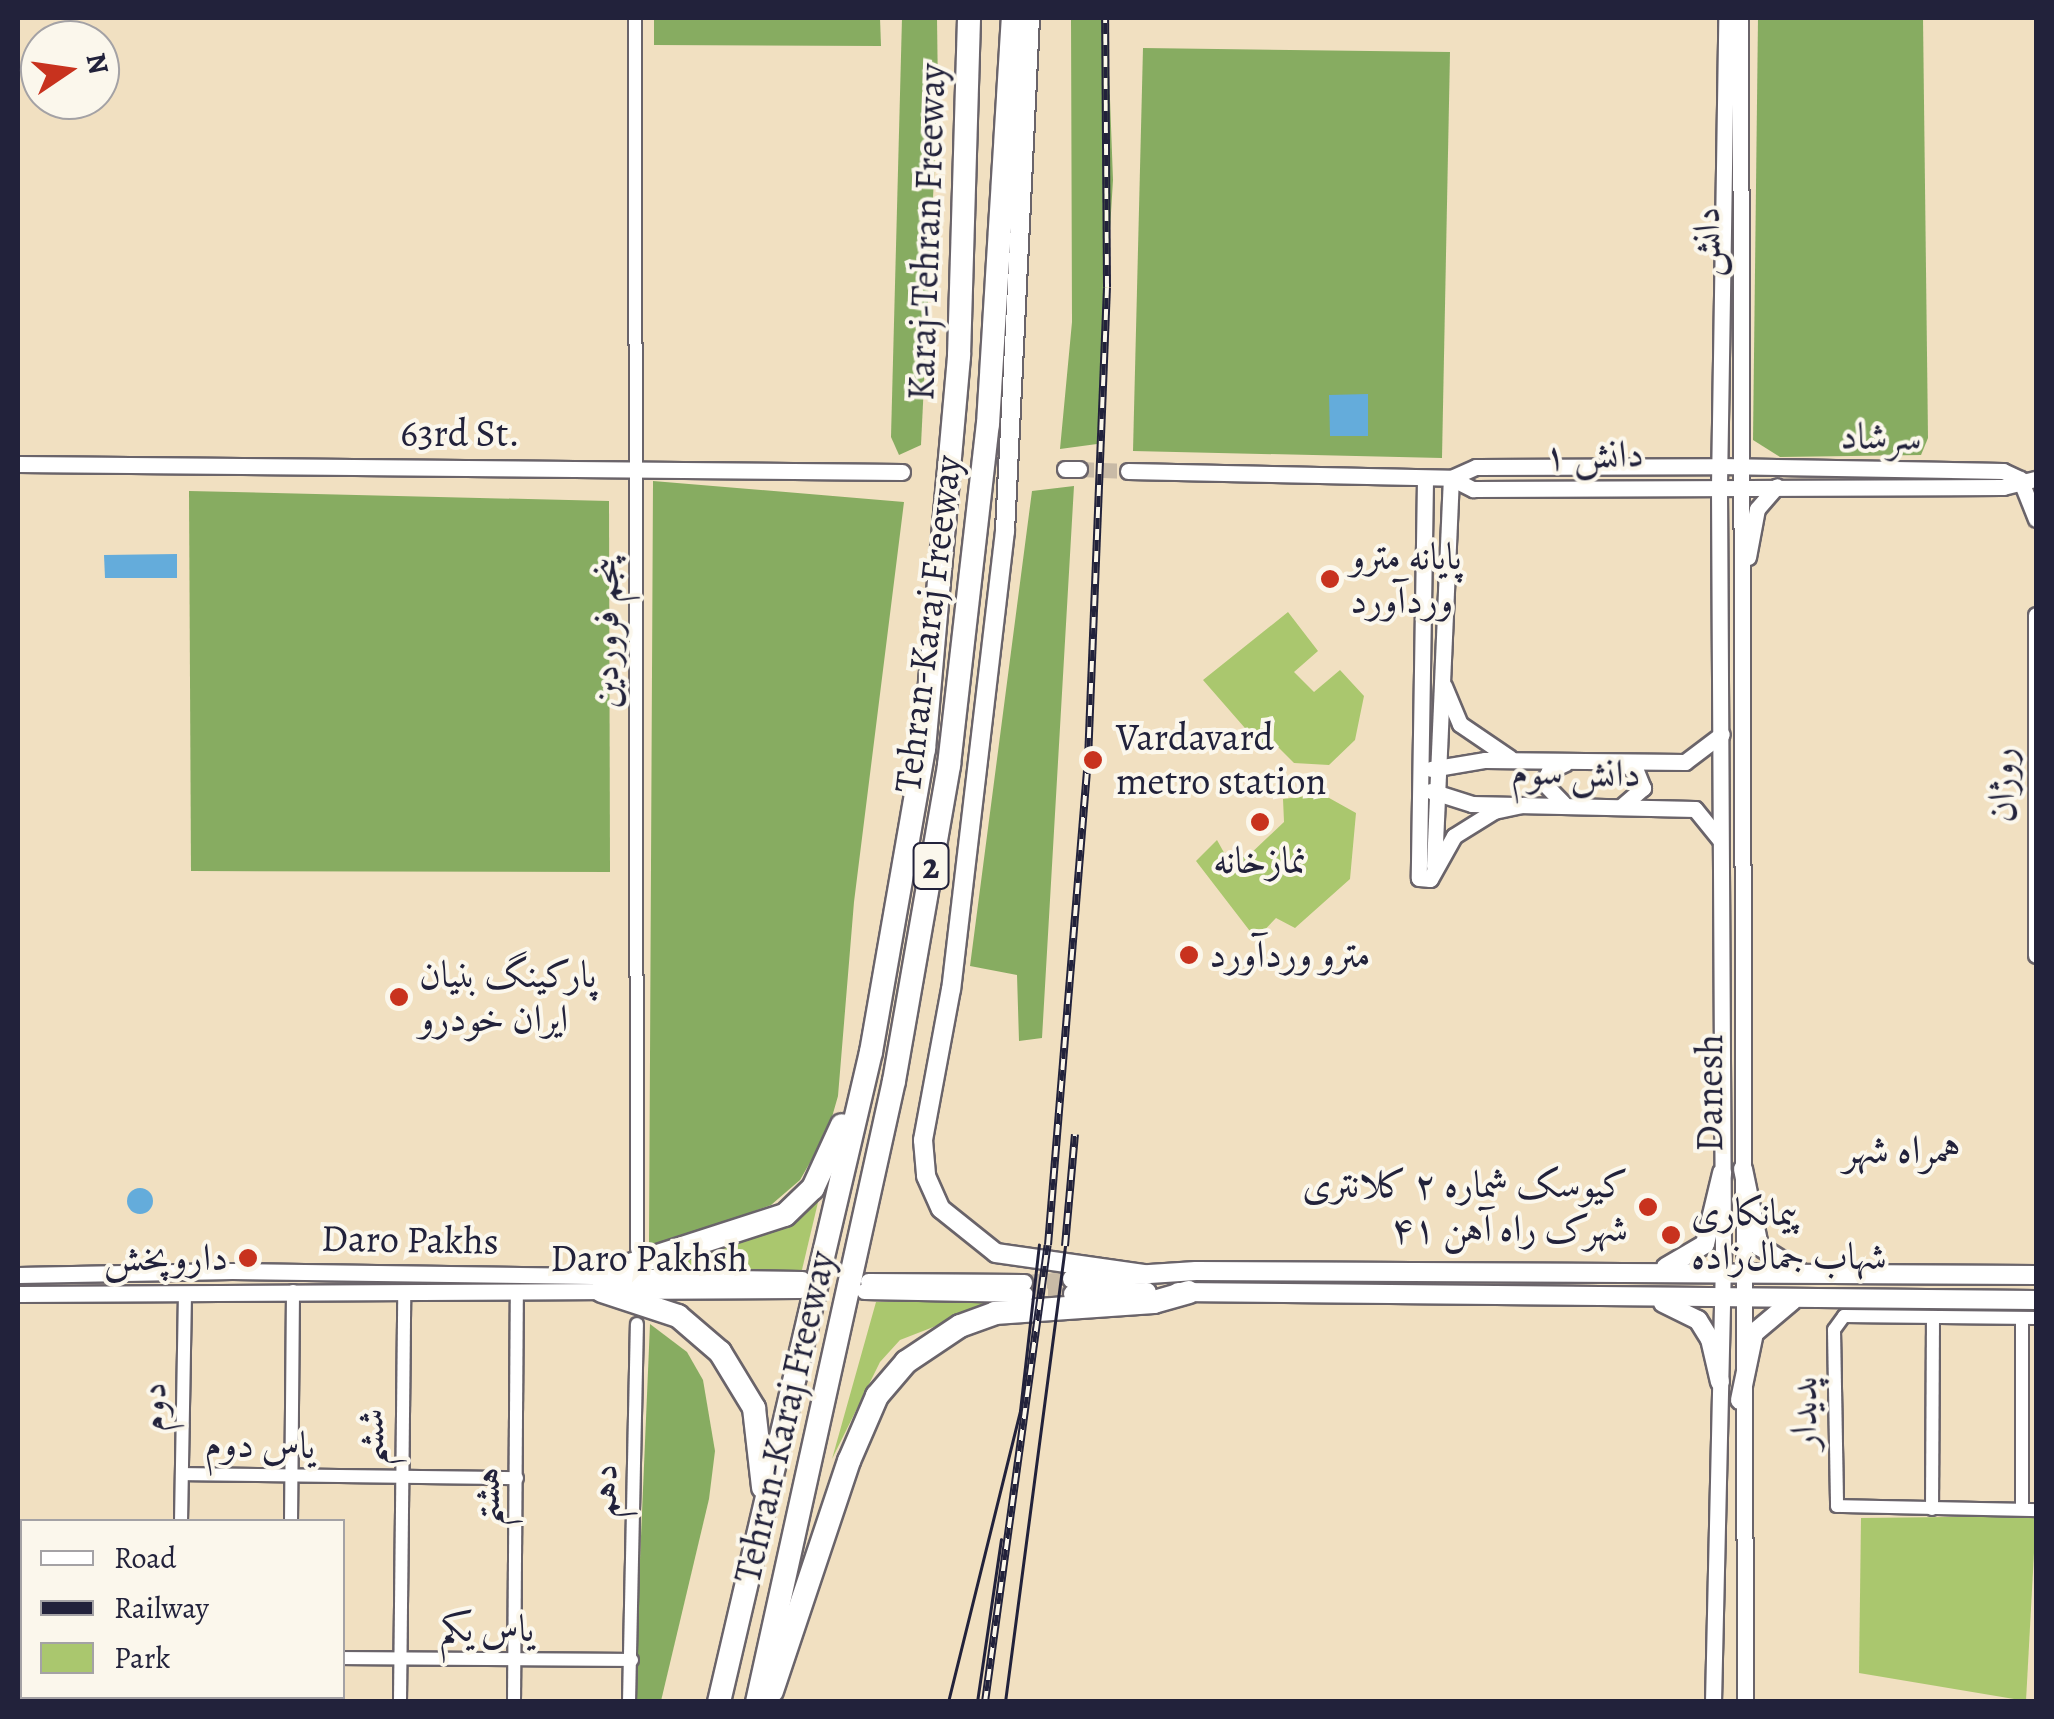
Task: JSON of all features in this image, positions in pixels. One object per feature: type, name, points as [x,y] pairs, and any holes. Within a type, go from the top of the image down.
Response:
[{"type":"highway","name":"Karaj-Tehran Freeway","points":[[758,1548],[870,1052],[924,749],[960,356],[968,18]]},
{"type":"highway","name":"Tehran-Karaj Freeway","points":[[756,1702],[894,1081],[949,765],[988,424],[1013,18]]},
{"type":"highway","points":[[600,1283],[764,1224],[799,1204],[832,1152],[870,1052]]},
{"type":"highway","points":[[600,1283],[678,1316],[736,1374],[761,1444],[758,1548]]},
{"type":"highway","points":[[768,1702],[849,1461],[877,1396],[906,1362],[960,1326],[995,1312],[1154,1302],[1189,1292]]},
{"type":"highway","name":"2","points":[[719,1702],[758,1548]]},
{"type":"main road","points":[[1030,18],[1005,531],[951,989],[923,1140],[926,1176],[941,1209],[996,1253],[1144,1274],[2036,1274]]},
{"type":"main road","points":[[1744,1170],[1759,1246],[1805,1274]]},
{"type":"main road","points":[[1638,1272],[1686,1261],[1705,1244],[1722,1173]]},
{"type":"main road","points":[[1144,1274],[1072,1286],[1189,1292],[2036,1300]]},
{"type":"main road","points":[[1841,1274],[1830,1287],[1843,1298]]},
{"type":"main road","points":[[1643,1298],[1698,1320],[1710,1339],[1720,1382]]},
{"type":"main road","points":[[1740,1400],[1754,1333],[1779,1307],[1799,1298]]},
{"type":"street","name":"پنجم فروردین","points":[[635,18],[636,1249]]},
{"type":"street","name":"دانش","points":[[1719,486],[1726,18]]},
{"type":"street","name":"دانش","points":[[1739,485],[1740,18]]},
{"type":"street","name":"63rd St.","points":[[18,464],[902,472]]},
{"type":"street","name":"دانش ۱","points":[[1128,471],[1425,480],[1451,478],[1476,468],[1738,468]]},
{"type":"street","name":"سرشاد","points":[[1738,468],[2003,471],[2028,479]]},
{"type":"street","name":"دانش ۱","points":[[1451,478],[1473,489],[1739,485]]},
{"type":"street","points":[[1434,866],[1451,478]]},
{"type":"street","name":"سرشاد","points":[[1739,485],[2003,487],[2028,479]]},
{"type":"street","points":[[2028,479],[2036,519]]},
{"type":"street","points":[[1425,480],[1418,878],[1430,878],[1454,836],[1494,811],[1523,805]]},
{"type":"street","name":"Danesh","points":[[1712,1702],[1720,1382],[1744,1170],[1743,586],[1739,485]]},
{"type":"street","points":[[1719,486],[1720,841]]},
{"type":"street","points":[[1743,586],[1757,509],[1777,486]]},
{"type":"street","name":"روژان","points":[[2036,615],[2036,955]]},
{"type":"street","points":[[1441,678],[1460,724],[1491,750],[1523,763]]},
{"type":"street","name":"دانش سوم","points":[[1720,841],[1695,809],[1472,804],[1438,793],[1418,780],[1437,768],[1485,760],[1685,762],[1722,734]]},
{"type":"street","points":[[1566,805],[1549,796],[1543,782],[1548,770],[1568,762]]},
{"type":"street","points":[[1622,806],[1642,788],[1636,771],[1623,762]]},
{"type":"street","name":"Danesh","points":[[1720,841],[1722,1173],[1732,1274]]},
{"type":"street","points":[[226,1292],[220,1281],[232,1271]]},
{"type":"street","name":"Daro Pakhs","points":[[18,1275],[232,1271],[801,1285]]},
{"type":"street","points":[[71,1276],[72,1294]]},
{"type":"street","name":"Daro Pakhsh","points":[[18,1294],[517,1292],[600,1283]]},
{"type":"street","points":[[865,1286],[1024,1288]]},
{"type":"street","points":[[291,1519],[293,1292]]},
{"type":"street","name":"هشتم","points":[[514,1702],[517,1292]]},
{"type":"street","name":"دوم","points":[[181,1519],[184,1294]]},
{"type":"street","name":"ششم","points":[[400,1702],[404,1294]]},
{"type":"street","name":"Danesh","points":[[1731,1299],[1740,1400],[1745,1702]]},
{"type":"street","name":"پدیدار","points":[[2029,1318],[1844,1316],[1834,1330],[1837,1506],[2029,1510]]},
{"type":"street","points":[[1932,1509],[1933,1317]]},
{"type":"street","points":[[2029,1318],[2029,1510]]},
{"type":"street","name":"دهم","points":[[629,1702],[637,1324]]},
{"type":"street","name":"یاس دوم","points":[[182,1474],[517,1478]]},
{"type":"street","name":"یاس یکم","points":[[345,1658],[632,1660]]},
{"type":"green space","points":[[654,18],[880,18],[881,46],[654,45]]},
{"type":"green space","points":[[902,18],[937,18],[938,95],[921,445],[899,455],[891,437]]},
{"type":"green space","points":[[1071,18],[1107,18],[1113,180],[1097,444],[1060,449],[1072,322]]},
{"type":"green space","points":[[1758,18],[1923,18],[1928,438],[1921,455],[1780,457],[1753,440]]},
{"type":"green space","points":[[1143,48],[1450,52],[1442,458],[1133,451]]},
{"type":"green space","points":[[653,481],[904,502],[854,902],[838,1096],[828,1131],[800,1180],[771,1205],[649,1249]]},
{"type":"green space","points":[[1074,486],[1042,1038],[1019,1041],[1017,975],[970,966],[1032,491]]},
{"type":"green space","points":[[189,491],[609,501],[610,872],[191,871]]},
{"type":"green space","points":[[1288,612],[1318,651],[1294,672],[1314,692],[1340,670],[1364,696],[1355,740],[1329,765],[1294,763],[1278,747],[1258,743],[1203,680]]},
{"type":"green space","points":[[1322,794],[1356,813],[1350,879],[1295,928],[1276,918],[1256,939],[1196,861],[1217,840],[1227,858],[1247,857],[1284,822],[1283,799]]},
{"type":"green space","points":[[819,1198],[801,1274],[662,1267],[692,1252]]},
{"type":"green space","points":[[1000,1301],[900,1340],[880,1362],[832,1459],[876,1302]]},
{"type":"green space","points":[[650,1324],[687,1352],[703,1380],[715,1451],[709,1499],[661,1701],[634,1702]]},
{"type":"green space","points":[[2036,1516],[2026,1701],[1859,1673],[1861,1518]]},
{"type":"water","points":[[1368,394],[1368,436],[1330,436],[1329,395]]},
{"type":"water","points":[[177,554],[177,578],[105,578],[104,555]]},
{"type":"water","points":[[140,1188],[150,1191],[150,1211],[140,1214],[130,1211],[127,1201],[130,1191]]},
{"type":"tunnel","points":[[1079,469],[1128,471]]},
{"type":"tunnel","points":[[1024,1282],[1072,1279]]},
{"type":"tunnel","points":[[1025,1294],[1073,1294]]},
{"type":"tram line","points":[[948,1702],[1020,1411],[1039,1245]]},
{"type":"tram line","points":[[1005,1702],[1065,1246]]},
{"type":"tram line","points":[[977,1702],[1001,1540]]},
{"type":"railway","points":[[985,1702],[1048,1245],[1088,760],[1107,287],[1105,18]]},
{"type":"railway","points":[[1065,1246],[1075,1134]]},
{"type":"place","name":"پایانه مترو وردآورد","points":[[1330,579]]},
{"type":"place","name":"Vardavard metro station","points":[[1093,760]]},
{"type":"place","name":"نمازخانه","points":[[1260,822]]},
{"type":"place","name":"مترو وردآورد","points":[[1189,955]]},
{"type":"place","name":"پارکینگ بنیان ایران خودرو","points":[[399,997]]},
{"type":"place","name":"کیوسک شماره ۲ کلانتری ۴۱ شهرک راه آهن","points":[[1648,1207]]},
{"type":"place","name":"پیمانکاری شهاب جمال‌زاده","points":[[1671,1235]]},
{"type":"place","name":"داروپخش","points":[[248,1258]]},
{"type":"district","name":"همراه شهر","points":[[1902,1150]]}]
